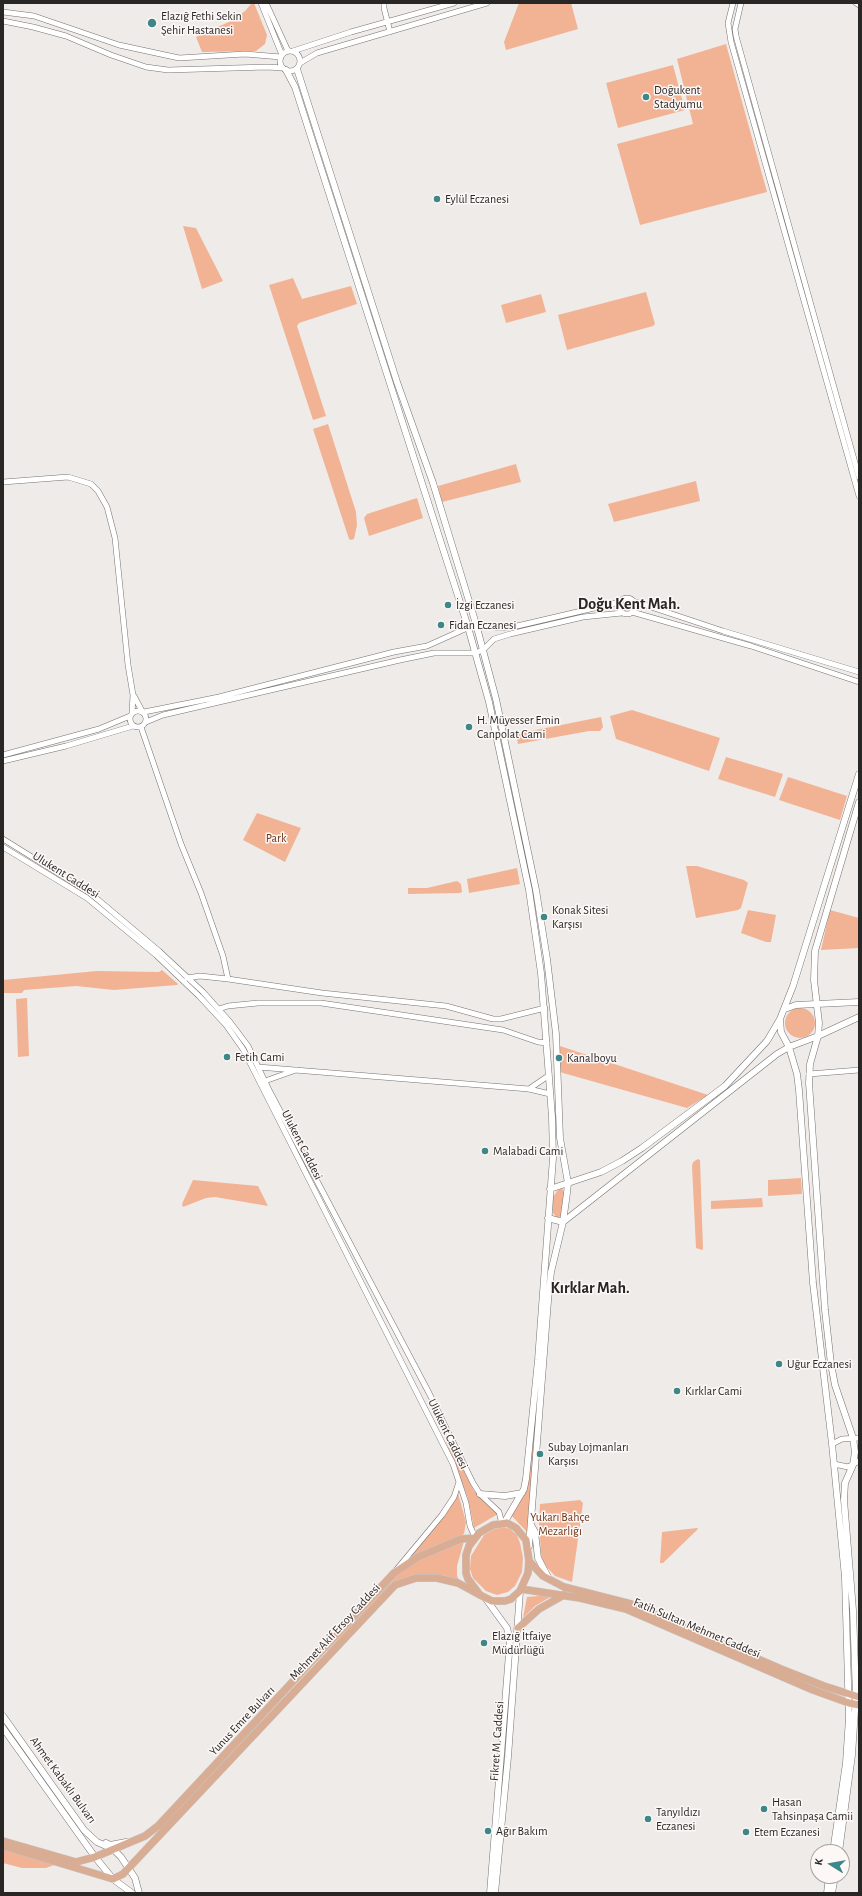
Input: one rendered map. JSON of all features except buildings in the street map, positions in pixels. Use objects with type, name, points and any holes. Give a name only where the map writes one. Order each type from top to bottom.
[{"type":"main road","points":[[299,66],[392,368],[433,483],[476,624],[496,699],[509,759],[536,890],[548,959],[556,1034],[560,1138],[568,1183],[563,1222],[554,1255],[548,1301],[528,1550],[528,1574],[520,1590],[505,1601],[492,1601],[483,1597]]},
{"type":"main road","points":[[284,69],[297,93],[468,628],[489,702],[529,890],[542,973],[553,1155],[538,1360],[526,1479],[522,1493],[503,1524]]},
{"type":"main road","points":[[550,1189],[601,1172],[622,1162],[725,1086],[767,1041],[785,1009],[859,774]]},
{"type":"main road","points":[[834,1844],[855,1704],[858,1697],[844,1500],[845,1483],[853,1465],[856,1438],[835,1385],[831,1364],[825,1310],[809,1074],[812,1054],[818,1036],[819,1023],[813,973],[816,951],[859,802]]},
{"type":"main road","points":[[785,1009],[796,1005],[859,1002]]},
{"type":"main road","points":[[563,1222],[777,1054],[789,1047],[818,1036],[859,1017]]},
{"type":"main road","points":[[780,1019],[781,1032],[789,1047],[797,1074],[799,1090],[813,1283],[832,1444],[845,1577],[849,1694],[855,1704],[852,1755],[840,1844]]},
{"type":"main road","points":[[548,1218],[563,1222]]},
{"type":"main road","points":[[480,1494],[505,1496],[522,1493]]},
{"type":"main road","points":[[490,1893],[510,1641],[507,1628],[483,1597],[471,1585],[466,1573],[466,1555],[474,1537],[487,1528],[503,1524],[516,1528],[522,1534],[528,1550]]},
{"type":"main road","points":[[531,1525],[535,1532],[538,1558],[549,1579]]},
{"type":"main road","name":"Yunus Emre Bulvarı","points":[[3,1841],[76,1862],[95,1857],[145,1836],[158,1826],[394,1573],[418,1557],[461,1539],[474,1537]]},
{"type":"main road","points":[[529,1561],[549,1579],[564,1586],[631,1604],[781,1669],[824,1686],[858,1697]]},
{"type":"main road","name":"Mehmet Akif Ersoy Caddesi","points":[[113,1879],[123,1874],[139,1859],[395,1586],[416,1578],[437,1578],[458,1583],[483,1597]]},
{"type":"main road","name":"Fatih Sultan Mehmet Caddesi","points":[[520,1590],[564,1595],[616,1606],[635,1612],[813,1690],[855,1704]]},
{"type":"main road","name":"Fikret M. Caddesi","points":[[495,1893],[520,1590]]},
{"type":"main road","points":[[518,1628],[538,1609],[564,1595]]},
{"type":"main road","name":"Ahmet Kabaklı Bulvarı","points":[[3,1716],[84,1830],[97,1842],[113,1849]]},
{"type":"main road","name":"Ahmet Kabaklı Bulvarı","points":[[3,1728],[95,1857],[113,1879],[126,1889]]},
{"type":"main road","points":[[97,1842],[110,1845],[130,1842]]},
{"type":"main road","points":[[3,1846],[113,1879]]},
{"type":"main road","points":[[113,1849],[134,1878],[138,1893]]},
{"type":"main road","points":[[103,1876],[132,1893]]},
{"type":"street","points":[[261,3],[281,56],[280,63],[284,69]]},
{"type":"street","points":[[266,3],[290,51],[300,57],[299,66]]},
{"type":"street","points":[[380,3],[384,5],[390,32]]},
{"type":"street","points":[[3,12],[34,16],[119,45],[179,58],[244,54],[281,56],[290,51],[454,3]]},
{"type":"street","points":[[3,21],[66,36],[111,55],[146,67],[168,70],[267,67],[292,71],[317,52],[487,3]]},
{"type":"street","points":[[733,3],[728,23],[731,42],[859,496]]},
{"type":"street","points":[[741,3],[735,29],[736,36],[859,477]]},
{"type":"street","points":[[3,482],[68,477],[91,484],[98,490],[107,507],[115,538],[128,665],[133,695],[130,721],[133,726]]},
{"type":"street","points":[[3,755],[99,729],[131,715],[136,710],[143,712],[218,697],[394,652],[427,646],[476,624],[500,628],[517,626],[620,602],[626,598],[723,631],[859,672]]},
{"type":"street","points":[[632,612],[635,606],[633,601]]},
{"type":"street","points":[[620,602],[619,606],[622,613]]},
{"type":"street","points":[[141,727],[146,722],[163,716],[400,660],[434,653],[475,653],[483,650],[494,639],[510,634],[583,617],[622,613],[626,614],[632,612],[750,646],[859,682]]},
{"type":"street","points":[[133,695],[147,717],[146,722]]},
{"type":"street","points":[[3,761],[66,746],[133,726],[141,727]]},
{"type":"street","points":[[141,727],[181,844],[221,949],[228,979]]},
{"type":"street","points":[[3,839],[90,893],[159,951],[219,1010],[248,1046],[429,1393],[458,1454],[480,1494],[499,1512],[503,1524]]},
{"type":"street","name":"Ulukent Caddesi","points":[[3,847],[86,898],[156,955],[226,1025],[235,1037],[255,1072],[453,1464],[460,1482],[474,1537]]},
{"type":"street","points":[[188,978],[200,976],[228,979],[322,993],[446,1006],[493,1018],[501,1018],[545,1008]]},
{"type":"street","points":[[219,1010],[228,1006],[258,1003],[321,1003],[503,1030],[538,1042],[547,1043]]},
{"type":"street","points":[[258,1067],[529,1089],[550,1094]]},
{"type":"street","points":[[265,1080],[298,1070]]},
{"type":"street","points":[[809,1074],[859,1070]]},
{"type":"street","points":[[529,1089],[548,1076]]},
{"type":"street","points":[[832,1444],[842,1439],[856,1438]]},
{"type":"street","points":[[834,1464],[842,1467],[853,1465],[859,1461]]},
{"type":"street","points":[[394,1573],[442,1515],[454,1497],[460,1482]]},
{"type":"green space","points":[[252,3],[254,3],[267,35],[265,44],[256,51],[202,52],[196,37],[233,20],[245,11]]},
{"type":"green space","points":[[519,3],[571,3],[578,29],[506,50],[504,42]]},
{"type":"green space","points":[[726,44],[767,192],[640,225],[617,144],[693,124],[677,59]]},
{"type":"green space","name":"Doğukent Stadyumu","points":[[673,65],[685,110],[618,128],[606,83]]},
{"type":"green space","points":[[183,226],[196,228],[223,281],[202,289]]},
{"type":"green space","points":[[293,278],[302,299],[351,286],[357,304],[299,323],[297,326],[326,416],[313,420],[269,285]]},
{"type":"green space","points":[[646,292],[655,324],[653,326],[567,350],[558,315]]},
{"type":"green space","points":[[541,294],[546,312],[506,323],[501,305]]},
{"type":"green space","points":[[328,424],[356,512],[357,525],[354,539],[351,540],[349,539],[313,429]]},
{"type":"green space","points":[[516,464],[521,482],[442,502],[438,486]]},
{"type":"green space","points":[[696,481],[700,501],[614,522],[608,504]]},
{"type":"green space","points":[[417,498],[423,518],[369,536],[364,518],[367,514]]},
{"type":"green space","points":[[632,710],[720,738],[709,771],[616,739],[610,716]]},
{"type":"green space","points":[[601,717],[603,727],[600,731],[589,731],[518,744],[516,734]]},
{"type":"green space","points":[[726,757],[783,774],[775,797],[718,779]]},
{"type":"green space","points":[[788,777],[847,796],[840,820],[779,800]]},
{"type":"green space","name":"Park","points":[[257,813],[301,828],[285,862],[243,840]]},
{"type":"green space","points":[[686,866],[697,866],[744,880],[748,883],[741,908],[738,910],[696,918]]},
{"type":"green space","points":[[517,868],[520,884],[469,893],[467,879]]},
{"type":"green space","points":[[457,881],[461,884],[462,892],[460,893],[408,894],[408,888],[427,888]]},
{"type":"green space","points":[[748,910],[776,915],[771,942],[766,942],[741,933]]},
{"type":"green space","points":[[830,910],[859,918],[859,948],[821,950]]},
{"type":"green space","points":[[162,970],[178,984],[114,990],[76,986],[24,990],[22,993],[3,993],[3,980],[97,971],[159,972]]},
{"type":"green space","points":[[27,998],[29,1056],[18,1057],[16,999]]},
{"type":"green space","points":[[800,1008],[811,1012],[815,1023],[811,1034],[800,1038],[789,1034],[785,1023],[789,1012]]},
{"type":"green space","points":[[560,1046],[708,1095],[687,1108],[563,1073],[560,1072]]},
{"type":"green space","points":[[698,1159],[700,1160],[702,1250],[696,1248],[692,1166],[693,1162]]},
{"type":"green space","points":[[801,1178],[802,1194],[768,1196],[768,1180]]},
{"type":"green space","points":[[193,1180],[258,1186],[268,1206],[215,1197],[206,1198],[183,1207],[182,1204]]},
{"type":"green space","points":[[562,1188],[564,1193],[561,1216],[557,1218],[553,1213],[552,1199],[557,1191]]},
{"type":"green space","points":[[762,1198],[763,1207],[711,1209],[711,1201]]},
{"type":"green space","points":[[540,1347],[539,1388],[527,1532],[510,1514],[524,1494]]},
{"type":"green space","points":[[446,1442],[450,1444],[474,1491],[498,1514],[474,1528],[468,1498]]},
{"type":"green space","points":[[458,1493],[466,1522],[464,1534],[408,1558]]},
{"type":"green space","name":"Yukarı Bahçe Mezarlığı","points":[[580,1500],[583,1503],[572,1582],[555,1576],[543,1563],[539,1524],[540,1504]]},
{"type":"green space","points":[[504,1527],[510,1529],[517,1535],[523,1558],[522,1572],[515,1586],[508,1592],[497,1595],[486,1591],[473,1578],[470,1569],[471,1556],[484,1535],[494,1529]]},
{"type":"green space","points":[[698,1529],[663,1563],[660,1563],[662,1532]]},
{"type":"green space","points":[[464,1541],[457,1566],[457,1576],[459,1580],[398,1582],[328,1652],[327,1651],[394,1575],[418,1560]]},
{"type":"green space","points":[[552,1596],[535,1606],[523,1618],[527,1597]]},
{"type":"green space","points":[[3,1848],[57,1864],[46,1868],[22,1868],[3,1863]]},
{"type":"place","name":"Elazığ Fethi Sekin Şehir Hastanesi","points":[[152,23]]},
{"type":"place","name":"Doğukent Stadyumu","points":[[646,97]]},
{"type":"place","name":"Eylül Eczanesi","points":[[437,199]]},
{"type":"place","name":"İzgi Eczanesi","points":[[448,605]]},
{"type":"place","name":"Fidan Eczanesi","points":[[441,625]]},
{"type":"place","name":"H. Müyesser Emin Canpolat Cami","points":[[469,727]]},
{"type":"place","name":"Konak Sitesi Karşısı","points":[[544,917]]},
{"type":"place","name":"Fetih Cami","points":[[227,1057]]},
{"type":"place","name":"Kanalboyu","points":[[559,1058]]},
{"type":"place","name":"Malabadi Cami","points":[[485,1151]]},
{"type":"place","name":"Uğur Eczanesi","points":[[779,1364]]},
{"type":"place","name":"Kırklar Cami","points":[[677,1391]]},
{"type":"place","name":"Subay Lojmanları Karşısı","points":[[540,1454]]},
{"type":"place","name":"Elazığ İtfaiye Müdürlüğü","points":[[484,1643]]},
{"type":"place","name":"Hasan Tahsinpaşa Camii","points":[[764,1809]]},
{"type":"place","name":"Tanyıldızı Eczanesi","points":[[648,1819]]},
{"type":"place","name":"Ağır Bakım","points":[[488,1831]]},
{"type":"place","name":"Etem Eczanesi","points":[[746,1832]]},
{"type":"district","name":"Doğu Kent Mah.","points":[[629,604]]},
{"type":"district","name":"Kırklar Mah.","points":[[590,1288]]}]
